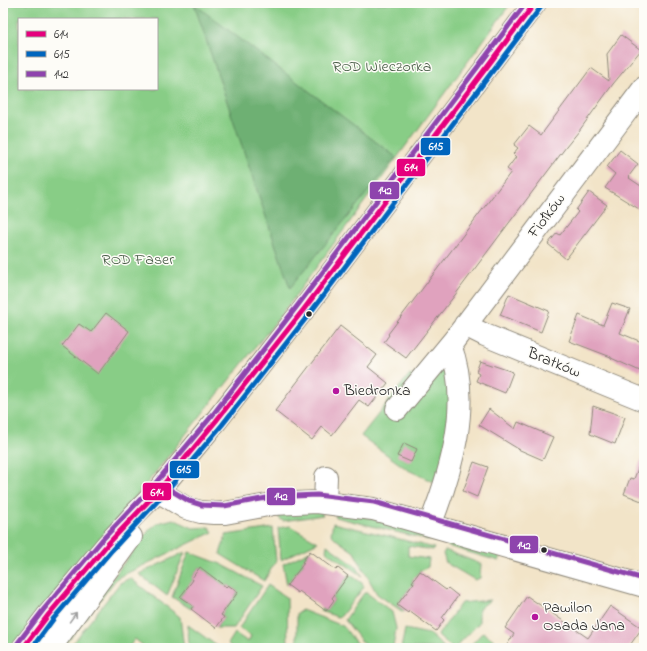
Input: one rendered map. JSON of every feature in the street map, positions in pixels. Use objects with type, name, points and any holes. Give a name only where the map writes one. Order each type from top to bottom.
[{"type":"street","points":[[23,648],[49,614],[103,550],[158,491],[216,421],[304,309],[535,3]]},
{"type":"street","name":"Fiołków","points":[[397,409],[450,345],[644,88]]},
{"type":"street","name":"Bratków","points":[[465,325],[644,400]]},
{"type":"street","points":[[430,525],[442,496],[457,440],[459,393],[455,358],[450,345]]},
{"type":"street","points":[[325,503],[326,476]]},
{"type":"street","points":[[158,491],[186,508],[201,512],[225,513],[273,504],[325,503],[373,509],[644,586]]},
{"type":"street","points":[[50,648],[143,521],[158,491]]},
{"type":"green space","name":"ROD Faser","points":[[3,3],[511,3],[282,314],[15,648],[3,648]]},
{"type":"green space","points":[[194,4],[396,157],[290,288]]},
{"type":"green space","points":[[446,355],[454,397],[440,485],[408,470],[361,436],[409,375],[412,376]]},
{"type":"green space","points":[[320,510],[323,515],[283,521],[279,518],[278,512]]},
{"type":"green space","points":[[336,514],[367,517],[438,537],[437,542],[335,517]]},
{"type":"green space","points":[[173,519],[193,528],[209,527],[213,532],[117,578],[63,648],[59,648],[150,529],[158,523]]},
{"type":"green space","points":[[333,523],[434,548],[433,550],[408,546],[408,556],[429,559],[428,567],[420,571],[412,581],[414,583],[397,605],[405,611],[403,612],[377,594],[354,552],[331,534]]},
{"type":"green space","points":[[290,526],[318,542],[281,560],[278,528]]},
{"type":"green space","points":[[273,528],[276,561],[264,581],[220,554],[226,535]]},
{"type":"green space","points":[[450,540],[500,554],[499,561],[447,546]]},
{"type":"green space","points":[[327,545],[357,567],[362,576],[326,551]]},
{"type":"green space","points":[[445,550],[481,564],[480,578],[475,580],[446,563],[443,554]]},
{"type":"green space","points":[[310,551],[302,562],[304,563],[287,585],[283,564]]},
{"type":"green space","points":[[185,552],[167,596],[139,574]]},
{"type":"green space","points":[[189,552],[221,564],[262,586],[234,628],[216,628],[224,617],[221,615],[238,592],[228,585],[224,590],[225,586],[200,567],[192,578],[193,580],[180,597],[193,606],[191,609],[172,597]]},
{"type":"green space","points":[[349,574],[362,583],[364,587],[341,616],[338,617],[320,611],[321,608],[326,611],[334,600],[332,598]]},
{"type":"green space","points":[[130,578],[180,617],[184,648],[146,648],[135,639],[128,648],[69,648],[120,583]]},
{"type":"green space","points":[[268,585],[287,598],[288,648],[233,648],[228,644],[235,633],[248,642],[251,636],[239,628]]},
{"type":"green space","points":[[364,593],[367,593],[392,612],[396,628],[393,648],[367,648],[345,620]]},
{"type":"green space","points":[[490,600],[479,609],[479,623],[455,648],[452,648],[438,635],[461,603]]},
{"type":"green space","points":[[302,610],[343,626],[360,648],[297,648],[297,613]]},
{"type":"green space","points":[[188,625],[220,648],[189,648]]},
{"type":"green space","points":[[405,629],[429,634],[445,648],[401,648]]},
{"type":"green space","points":[[483,632],[494,640],[488,648],[468,648]]},
{"type":"building","points":[[621,35],[641,50],[613,84],[579,131],[406,358],[384,342],[389,335],[388,334],[511,172],[507,169],[516,157],[513,154],[518,148],[514,145],[529,126],[541,135],[591,68],[609,81],[607,54]]},
{"type":"building","points":[[620,150],[638,164],[629,178],[644,188],[644,212],[605,188],[615,174],[607,167]]},
{"type":"building","points":[[589,192],[607,205],[566,259],[548,244],[557,233],[560,235],[578,212],[576,210]]},
{"type":"building","points":[[509,294],[549,311],[541,332],[500,315]]},
{"type":"building","points":[[612,303],[630,309],[620,333],[644,343],[644,361],[640,371],[611,357],[569,341],[579,315],[603,325]]},
{"type":"building","points":[[106,313],[129,331],[98,374],[62,346],[79,324],[91,332]]},
{"type":"building","name":"Biedronka","points":[[340,326],[377,355],[368,367],[388,383],[369,407],[359,400],[332,435],[322,427],[312,440],[275,411]]},
{"type":"building","points":[[480,361],[513,372],[505,393],[476,381],[479,374],[476,372]]},
{"type":"building","points":[[593,406],[625,417],[615,444],[590,434]]},
{"type":"building","points":[[489,409],[515,429],[518,422],[553,437],[543,460],[520,450],[479,425]]},
{"type":"building","points":[[404,443],[417,449],[411,462],[397,456]]},
{"type":"building","points":[[643,455],[644,502],[624,494],[630,478],[634,479]]},
{"type":"building","points":[[474,462],[488,467],[477,497],[463,491]]},
{"type":"building","points":[[310,551],[336,570],[338,568],[348,576],[332,598],[334,600],[326,611],[299,591],[298,593],[287,585],[304,563],[302,562]]},
{"type":"building","points":[[200,567],[226,587],[228,585],[238,592],[221,615],[224,617],[216,628],[191,609],[193,606],[180,597],[193,580],[192,578]]},
{"type":"building","points":[[420,571],[446,590],[448,588],[458,596],[442,618],[444,620],[436,631],[409,611],[408,613],[397,605],[414,583],[412,582]]},
{"type":"building","name":"Pawilon Osada Jana","points":[[527,596],[588,638],[610,606],[642,628],[628,648],[505,648],[514,634],[505,628]]},
{"type":"transit line","name":"142","points":[[17,644],[44,609],[102,540],[153,486],[211,417],[298,305],[526,3]]},
{"type":"transit line","name":"614","points":[[23,648],[49,614],[107,545],[158,491],[216,421],[304,309],[535,3]]},
{"type":"transit line","name":"615","points":[[32,648],[54,618],[112,550],[163,495],[222,425],[310,313],[541,7]]},
{"type":"transit line","name":"142","points":[[162,485],[189,501],[202,505],[224,506],[272,497],[317,495],[374,502],[644,579]]},
{"type":"place","name":"Biedronka","points":[[336,391]]},
{"type":"place","name":"Pawilon Osada Jana","points":[[535,617]]},
{"type":"park label","name":"ROD Wieczorka","points":[[382,67]]}]
